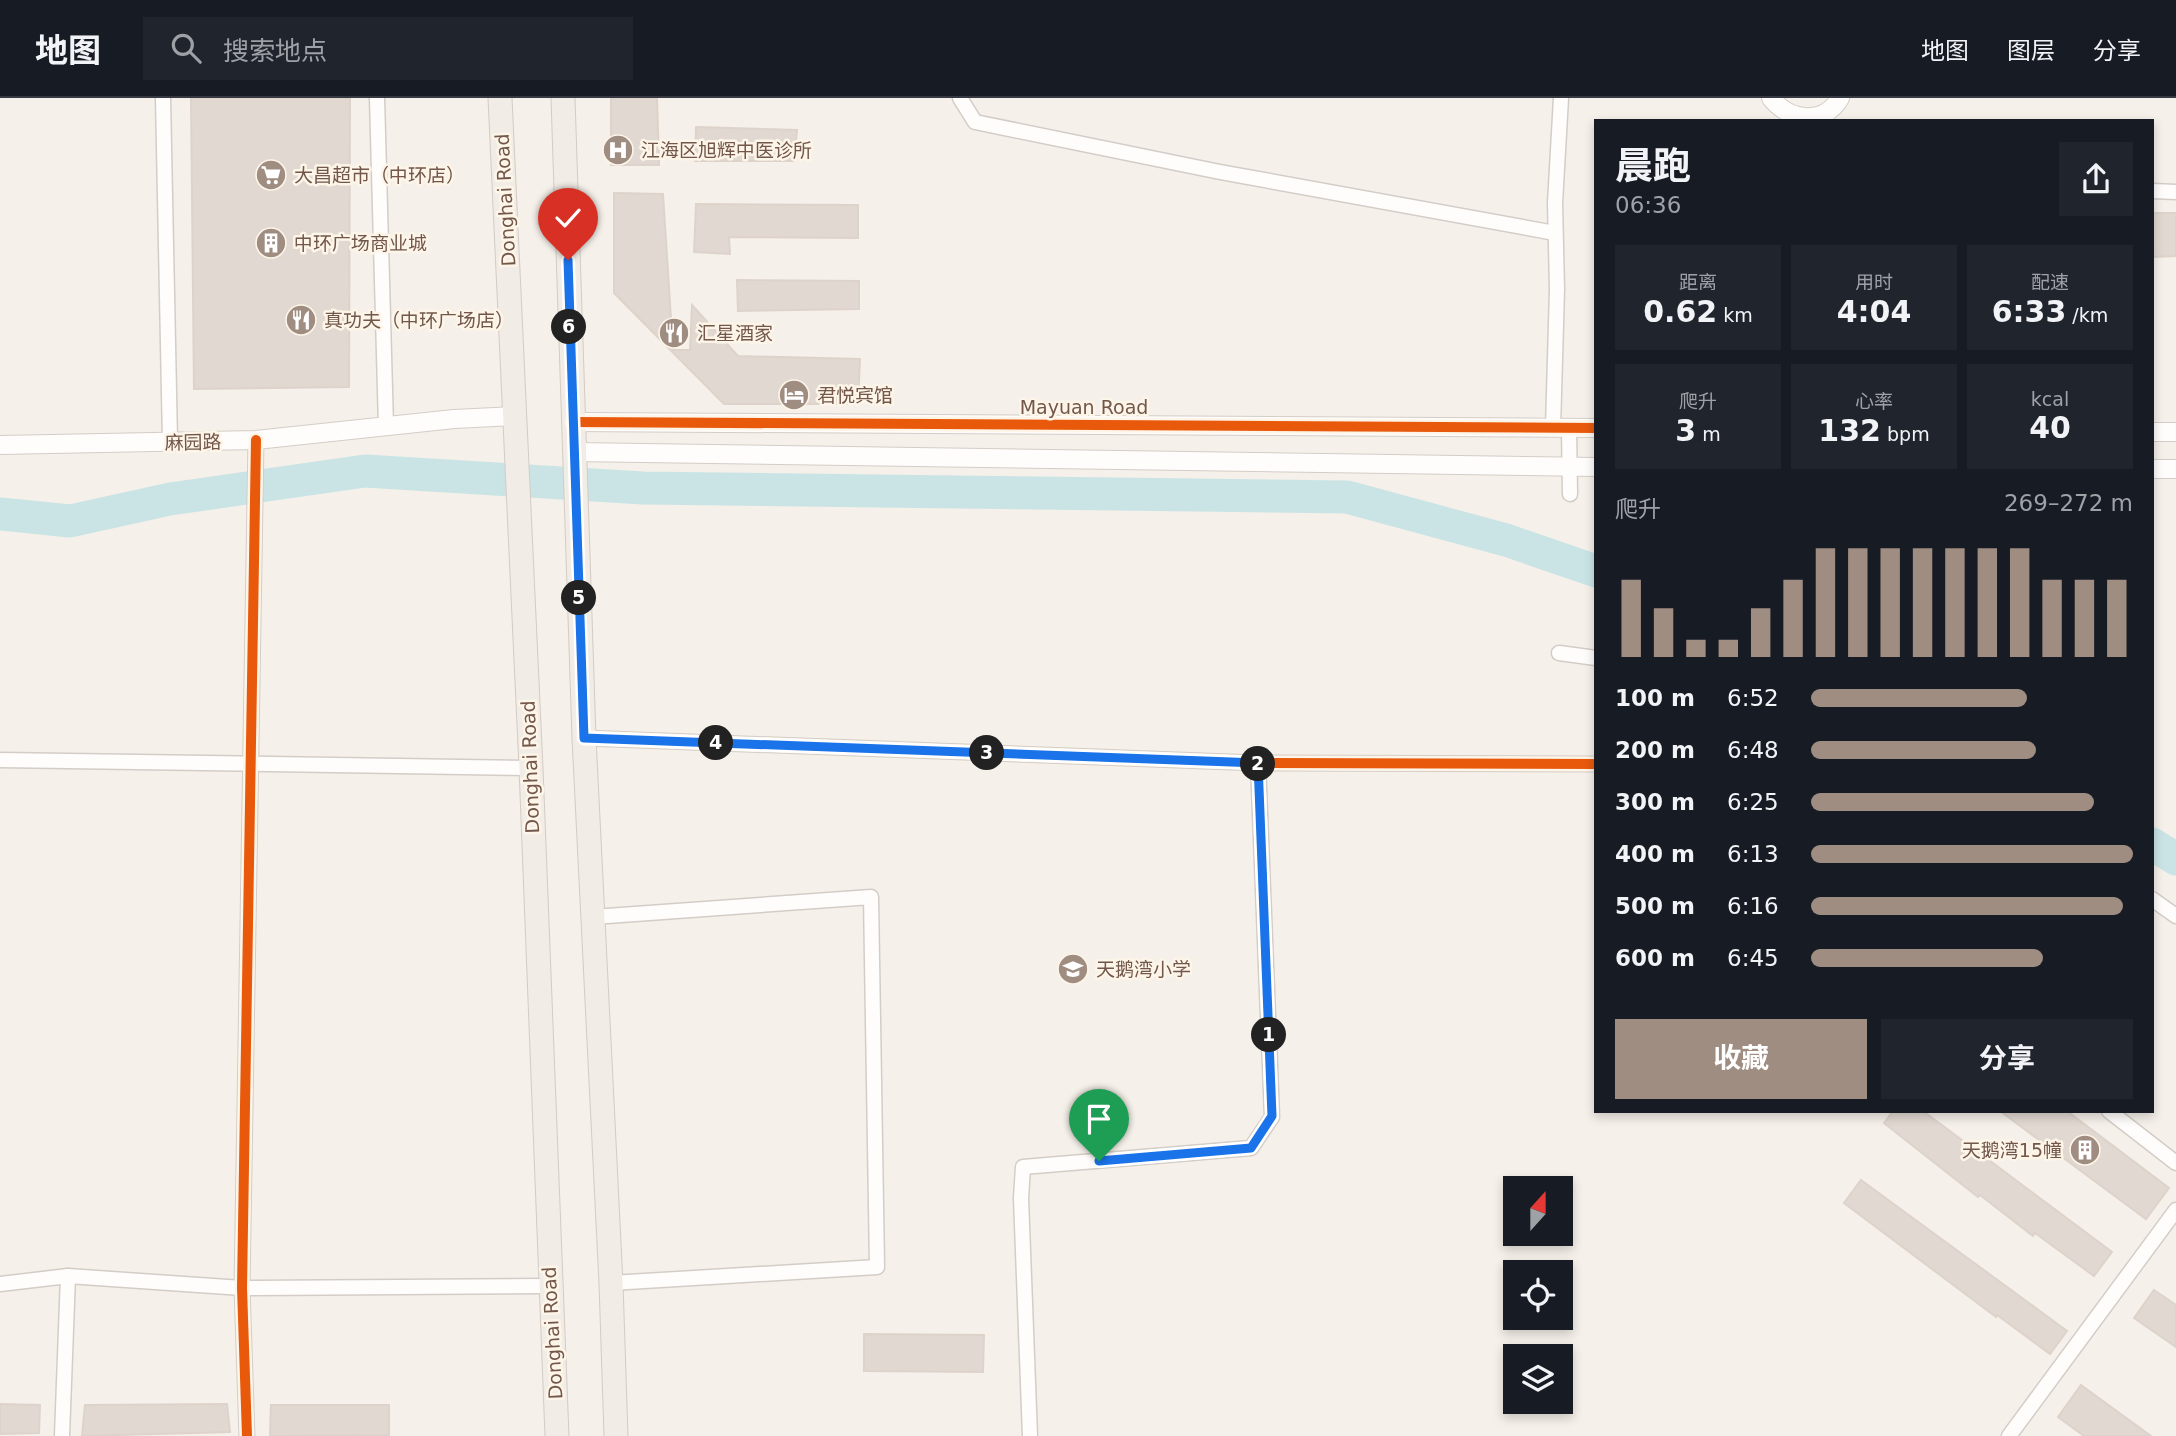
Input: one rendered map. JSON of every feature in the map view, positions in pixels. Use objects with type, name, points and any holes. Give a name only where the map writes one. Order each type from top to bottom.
[{"type":"main road","name":"Donghai Road","points":[[500,98],[531,768],[556,1436]]},
{"type":"main road","points":[[564,98],[572,422],[584,738],[616,1436]]},
{"type":"street","points":[[163,98],[170,442]]},
{"type":"street","points":[[377,98],[386,427]]},
{"type":"street","points":[[960,98],[975,122],[1220,172],[1555,233]]},
{"type":"street","points":[[1561,98],[1555,233],[1557,289],[1552,360],[1561,428],[1571,467],[1570,495]]},
{"type":"street","points":[[1771,98],[1788,114],[1816,119],[1840,98]]},
{"type":"street","points":[[2154,191],[2176,192]]},
{"type":"street","name":"麻园路","points":[[0,445],[256,441],[454,419],[514,417]]},
{"type":"street","name":"Mayuan Road","points":[[572,422],[1594,428]]},
{"type":"street","points":[[2154,432],[2176,432]]},
{"type":"street","points":[[247,1436],[243,1288],[256,441]]},
{"type":"street","points":[[573,453],[1594,467]]},
{"type":"street","points":[[2154,469],[2176,469]]},
{"type":"street","points":[[1559,653],[1594,659]]},
{"type":"street","points":[[584,738],[1258,763],[1594,764]]},
{"type":"street","points":[[0,760],[531,768]]},
{"type":"street","points":[[1030,1436],[1021,1198],[1023,1167],[1251,1148],[1272,1116],[1258,763]]},
{"type":"street","points":[[593,917],[871,897],[877,1267],[611,1283]]},
{"type":"street","points":[[2154,900],[2176,916]]},
{"type":"street","points":[[2112,1113],[2176,1163]]},
{"type":"street","points":[[2009,1436],[2176,1210]]},
{"type":"street","points":[[62,1436],[68,1276]]},
{"type":"street","points":[[0,1284],[68,1276],[243,1288],[549,1286]]},
{"type":"building","name":"中环广场商业城","points":[[191,98],[350,98],[349,387],[194,389]]},
{"type":"building","points":[[611,98],[657,98],[659,165],[611,165]]},
{"type":"building","points":[[696,127],[797,130],[794,161],[695,161]]},
{"type":"building","points":[[614,193],[663,194],[673,350],[690,350],[692,305],[738,356],[860,359],[858,404],[724,404],[614,293]]},
{"type":"building","points":[[696,204],[858,205],[858,238],[729,237],[730,254],[694,252]]},
{"type":"building","points":[[2154,213],[2176,213],[2176,256],[2154,257]]},
{"type":"building","points":[[737,280],[859,281],[859,309],[738,311]]},
{"type":"building","points":[[1892,1113],[1926,1113],[2112,1252],[2094,1276],[2035,1233],[2033,1236],[1980,1195],[1978,1197],[1884,1123]]},
{"type":"building","name":"天鹅湾15幢","points":[[2003,1113],[2070,1113],[2169,1188],[2146,1219]]},
{"type":"building","points":[[1861,1180],[2067,1331],[2050,1354],[1844,1203]]},
{"type":"building","points":[[2154,1290],[2176,1305],[2176,1347],[2134,1318]]},
{"type":"building","points":[[864,1334],[984,1335],[983,1372],[864,1371]]},
{"type":"building","points":[[2081,1385],[2151,1436],[2084,1436],[2058,1417]]},
{"type":"building","points":[[0,1404],[40,1405],[39,1433],[0,1434]]},
{"type":"building","points":[[227,1404],[230,1432],[82,1436],[85,1405]]},
{"type":"building","points":[[271,1405],[389,1405],[389,1435],[270,1436]]},
{"type":"waterway","points":[[0,514],[70,521],[170,499],[365,471],[643,488],[1347,497],[1506,540],[1594,570]]},
{"type":"waterway","points":[[2154,845],[2176,859]]},
{"type":"cycle path","points":[[572,422],[1594,428]]},
{"type":"cycle path","points":[[247,1436],[242,1288],[256,440]]},
{"type":"cycle path","points":[[584,738],[1258,763],[1594,764]]},
{"type":"place","name":"江海区旭辉中医诊所","points":[[618,150]]},
{"type":"place","name":"大昌超市（中环店）","points":[[271,175]]},
{"type":"place","name":"中环广场商业城","points":[[271,243]]},
{"type":"place","name":"真功夫（中环广场店）","points":[[301,320]]},
{"type":"place","name":"汇星酒家","points":[[674,333]]},
{"type":"place","name":"君悦宾馆","points":[[794,395]]},
{"type":"place","name":"天鹅湾小学","points":[[1073,969]]},
{"type":"place","name":"天鹅湾15幢","points":[[2085,1150]]},
{"type":"route","points":[[568,260],[584,738],[1258,763],[1272,1116],[1251,1148],[1099,1161]]}]
